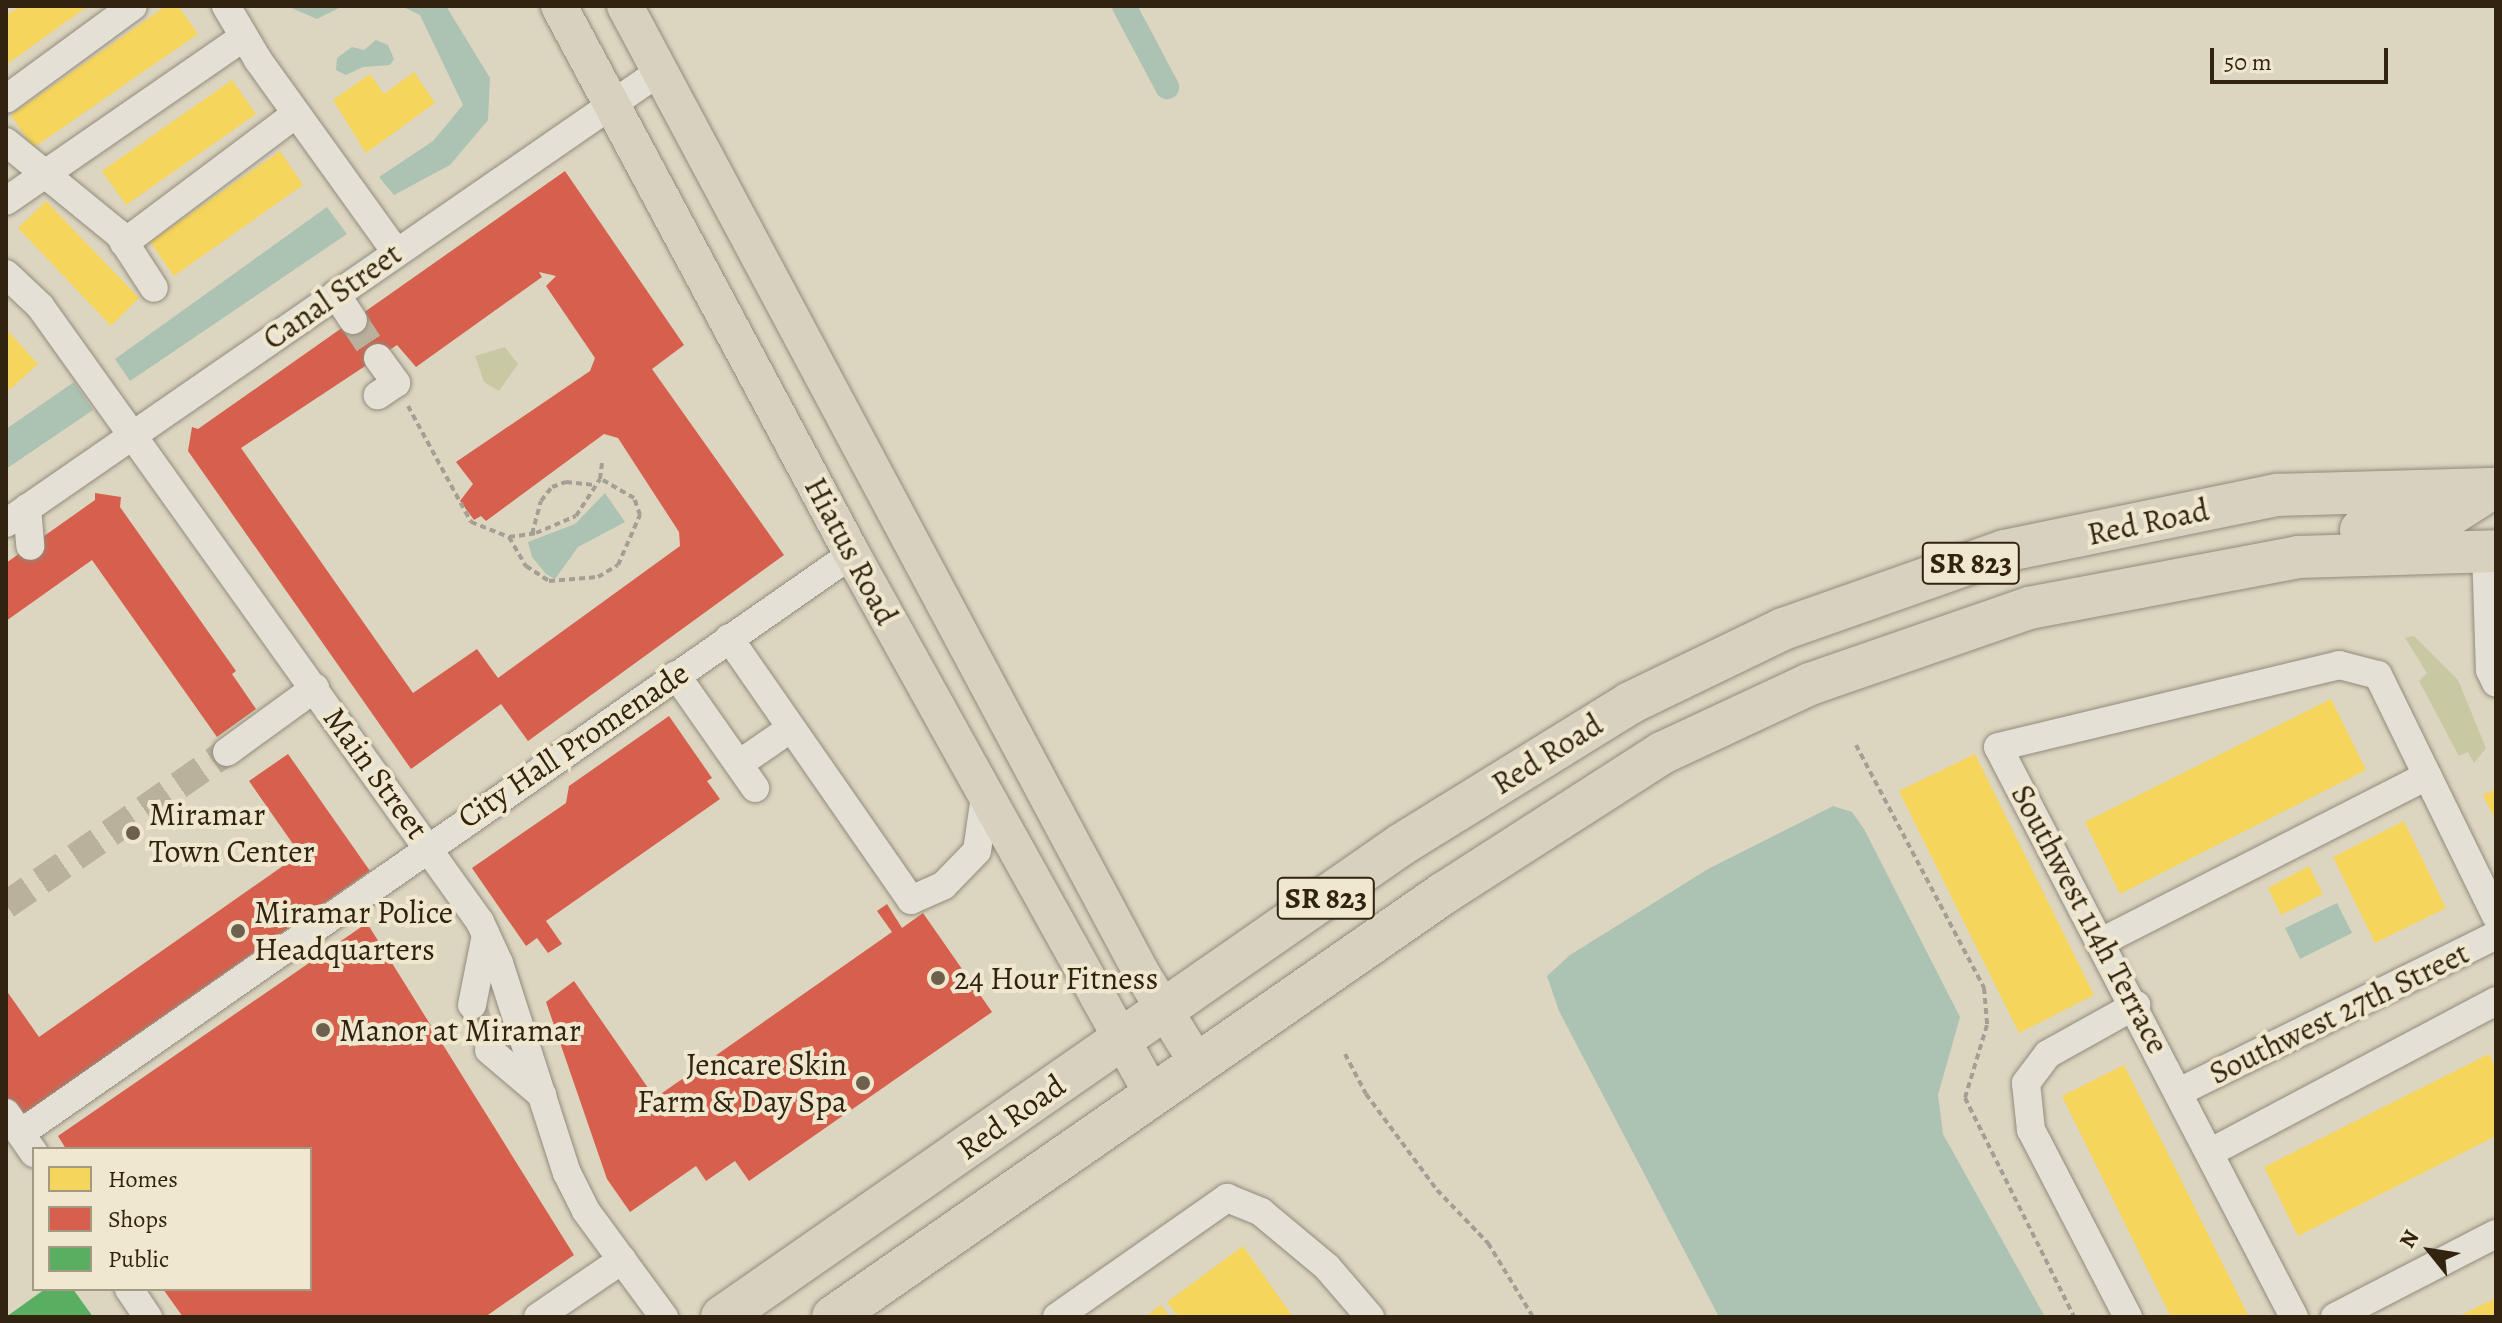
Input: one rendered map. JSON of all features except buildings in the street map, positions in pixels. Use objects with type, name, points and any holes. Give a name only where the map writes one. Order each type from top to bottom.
[{"type":"highway","name":"Red Road","points":[[722,1317],[1402,844],[1630,703],[1783,629],[2004,551],[2277,495],[2493,489]]},
{"type":"highway","points":[[2169,582],[2222,544],[2439,522],[2493,489]]},
{"type":"highway","name":"Red Road","points":[[833,1317],[1196,1061],[1662,753],[1810,684],[2029,608],[2298,557],[2493,550]]},
{"type":"main road","name":"Hiatus Road","points":[[559,6],[852,554],[1119,1042],[1151,1092]]},
{"type":"main road","name":"Hiatus Road","points":[[625,6],[1164,1011],[1196,1061]]},
{"type":"street","points":[[6,99],[133,6]]},
{"type":"street","points":[[226,6],[296,114],[396,252]]},
{"type":"street","points":[[6,201],[244,37]]},
{"type":"street","name":"Canal Street","points":[[16,516],[659,72]]},
{"type":"street","points":[[124,243],[296,114]]},
{"type":"street","points":[[6,142],[124,243],[154,288]]},
{"type":"street","name":"Main Street","points":[[6,274],[40,306],[133,434],[427,845],[486,935],[567,1173],[586,1211],[664,1317]]},
{"type":"street","points":[[336,294],[353,320]]},
{"type":"street","points":[[378,358],[387,389]]},
{"type":"street","points":[[16,516],[30,546]]},
{"type":"street","points":[[2493,550],[2490,670],[2496,683]]},
{"type":"street","name":"City Hall Promenade","points":[[20,1133],[427,845],[852,554]]},
{"type":"street","points":[[729,638],[911,900],[944,885],[977,851],[985,797]]},
{"type":"street","name":"Southwest 114h Terrace","points":[[2294,1317],[2181,1091],[1998,747],[2339,665],[2378,675],[2427,776]]},
{"type":"street","points":[[676,675],[755,788]]},
{"type":"street","points":[[227,752],[315,688]]},
{"type":"street","points":[[739,764],[791,728]]},
{"type":"street","points":[[2101,942],[2427,776],[2496,916]]},
{"type":"street","points":[[472,1005],[486,935]]},
{"type":"street","name":"Southwest 27th Street","points":[[2181,1091],[2496,935]]},
{"type":"street","points":[[2211,1152],[2496,1001]]},
{"type":"street","points":[[2128,1317],[2031,1130],[2026,1083],[2048,1054],[2136,1005]]},
{"type":"street","points":[[489,1050],[542,1095]]},
{"type":"street","points":[[1057,1317],[1227,1198],[1261,1212],[1327,1267],[1370,1317]]},
{"type":"street","points":[[2335,1317],[2496,1234]]},
{"type":"street","points":[[538,1317],[622,1260]]},
{"type":"street","points":[[130,1291],[148,1317]]},
{"type":"path","points":[[387,389],[471,522],[509,537],[532,534],[576,516],[599,482],[602,463]]},
{"type":"path","points":[[509,537],[526,566],[549,581],[586,580],[618,565],[640,515],[634,498],[599,482],[566,482],[552,487],[541,501],[532,534]]},
{"type":"path","points":[[1856,745],[1984,988],[1987,1025],[1965,1098],[2074,1317]]},
{"type":"path","points":[[1345,1054],[1366,1094],[1437,1190],[1488,1243],[1533,1317]]},
{"type":"shaded area","points":[[287,6],[343,6],[317,19]]},
{"type":"shaded area","points":[[401,6],[446,6],[490,78],[488,120],[450,165],[394,195],[379,177],[433,141],[463,105],[420,15]]},
{"type":"shaded area","points":[[376,40],[388,45],[394,59],[390,65],[363,67],[346,75],[336,70],[337,58],[352,47],[364,50]]},
{"type":"shaded area","points":[[327,207],[347,234],[130,381],[115,359]]},
{"type":"shaded area","points":[[505,347],[518,364],[499,391],[484,382],[475,356]]},
{"type":"shaded area","points":[[74,382],[93,410],[6,469],[6,429]]},
{"type":"shaded area","points":[[605,493],[625,522],[578,547],[555,579],[546,574],[532,557],[528,542],[575,524]]},
{"type":"shaded area","points":[[2414,636],[2458,680],[2486,748],[2474,763],[2468,752],[2459,756],[2419,681],[2427,673],[2405,638]]},
{"type":"shaded area","points":[[1833,806],[1852,812],[1864,829],[1960,1017],[1938,1095],[1943,1134],[2045,1317],[1719,1317],[1559,1011],[1547,976],[1570,955],[1708,869]]},
{"type":"shaded area","points":[[2337,903],[2352,933],[2300,959],[2285,928]]},
{"type":"waterway","points":[[1124,6],[1167,87]]},
{"type":"tunnel","points":[[353,320],[378,358]]},
{"type":"tunnel","points":[[6,905],[227,752]]},
{"type":"tunnel","points":[[472,1005],[489,1050]]},
{"type":"place","name":"Miramar Town Center","points":[[133,833]]},
{"type":"place","name":"Miramar Police Headquarters","points":[[238,931]]},
{"type":"place","name":"24 Hour Fitness","points":[[938,978]]},
{"type":"place","name":"Manor at Miramar","points":[[323,1030]]},
{"type":"place","name":"Jencare Skin Farm & Day Spa","points":[[863,1083]]}]
